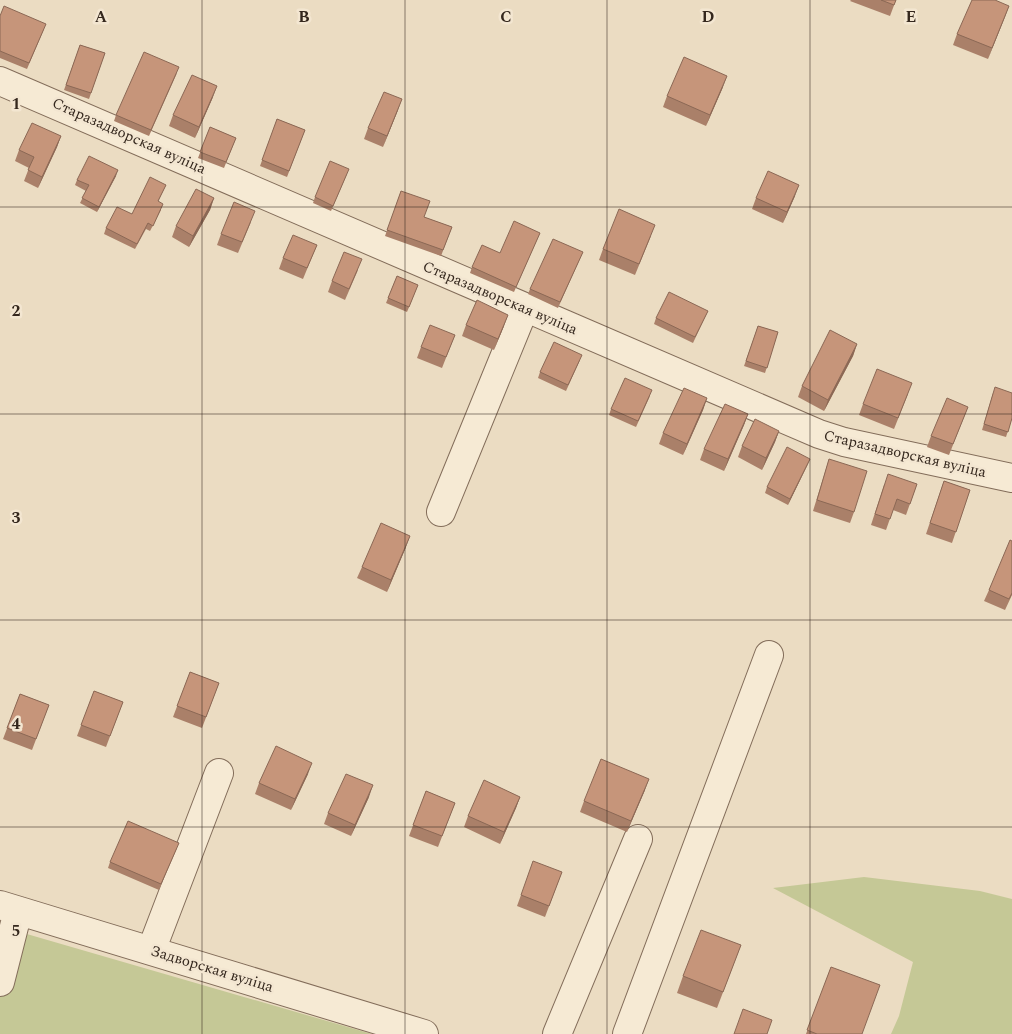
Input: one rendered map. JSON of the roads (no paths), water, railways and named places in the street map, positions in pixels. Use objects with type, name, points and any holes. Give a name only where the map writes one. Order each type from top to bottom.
[{"type":"street","name":"Старазадворская вуліца","points":[[0,81],[524,309],[819,434],[844,442],[1012,478]]},
{"type":"street","points":[[441,512],[524,309]]},
{"type":"street","points":[[627,1034],[769,655]]},
{"type":"street","points":[[151,951],[219,773]]},
{"type":"street","points":[[557,1034],[638,839]]},
{"type":"street","points":[[0,982],[9,908]]},
{"type":"street","name":"Задворская вуліца","points":[[9,908],[424,1034]]}]
